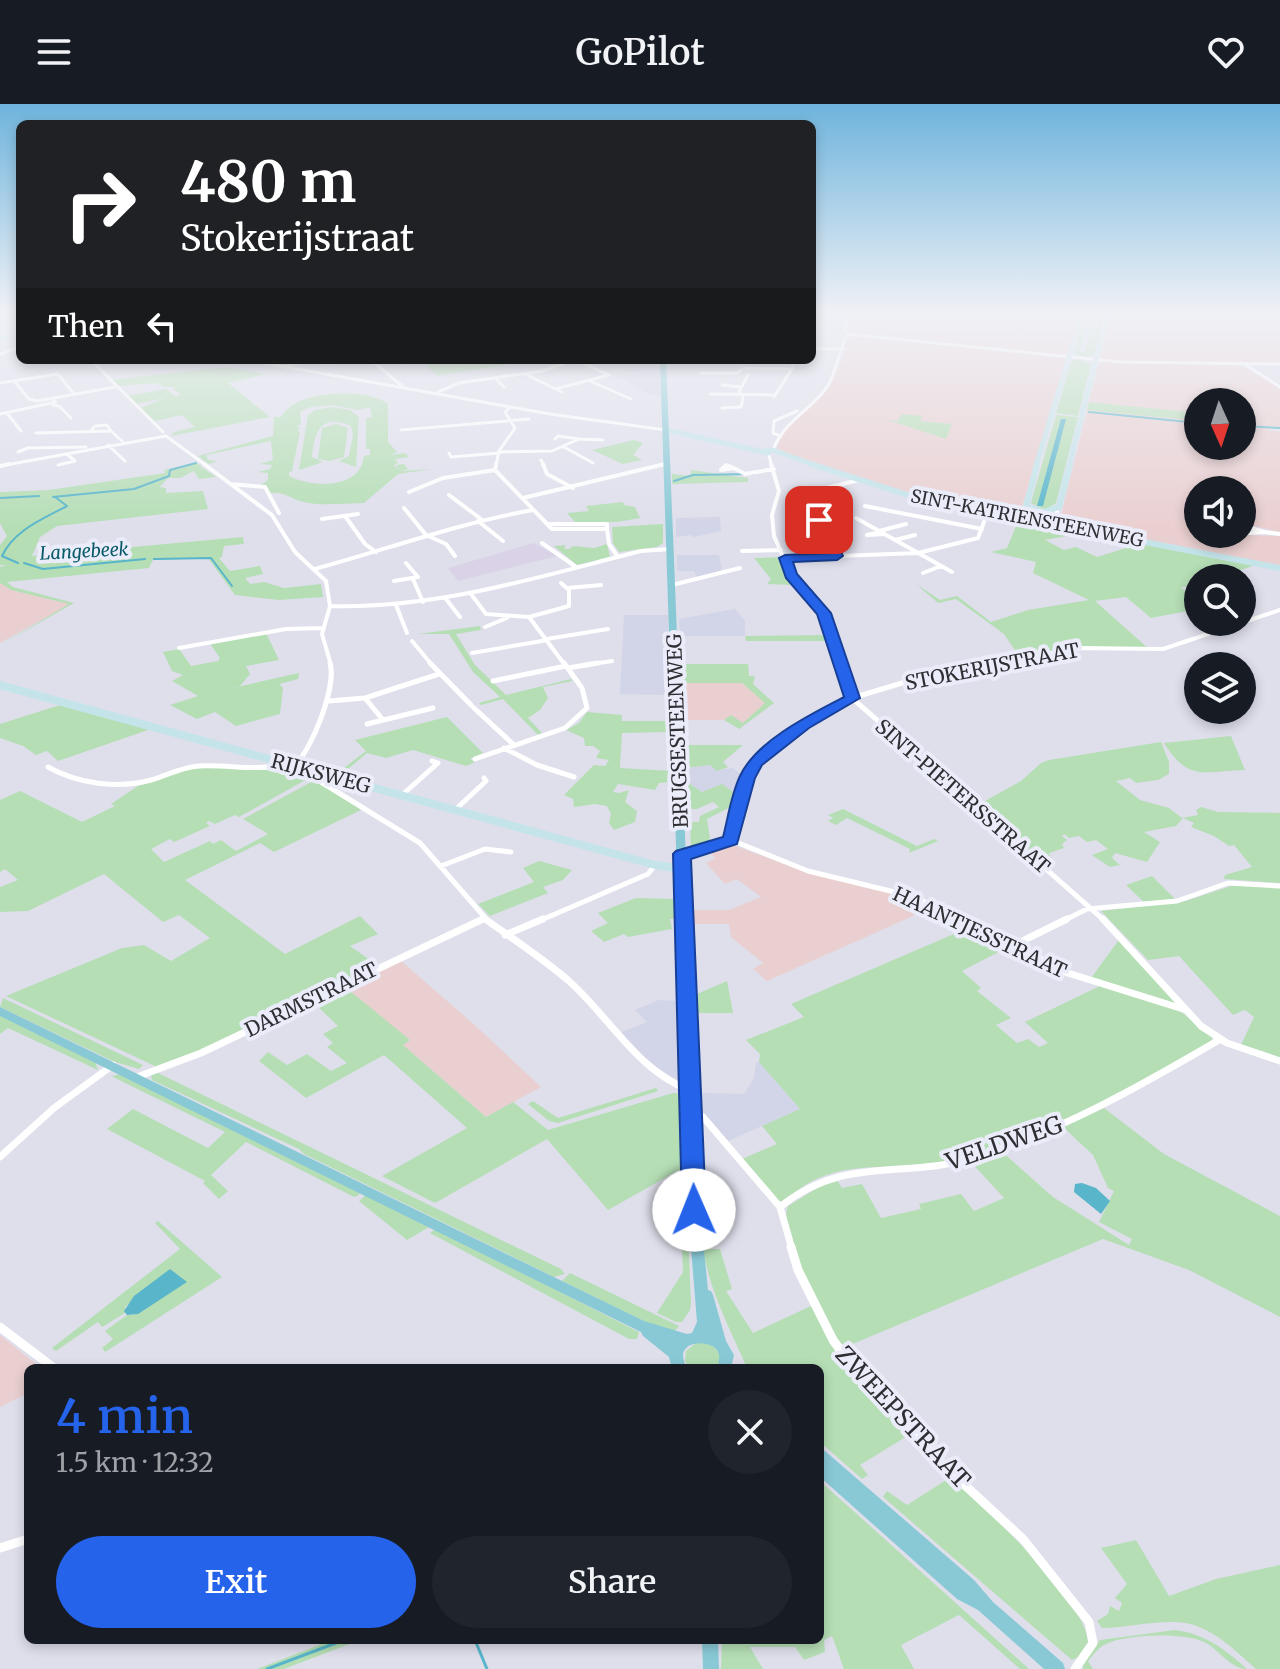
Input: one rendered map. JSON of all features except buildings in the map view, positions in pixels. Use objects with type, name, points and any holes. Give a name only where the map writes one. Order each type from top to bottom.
[{"type":"main road","name":"BRUGSESTEENWEG","points":[[664,384],[698,1261],[704,1322],[692,1338]]},
{"type":"main road","points":[[0,1011],[640,1326],[720,1343]]},
{"type":"main road","name":"BRUGSESTEENWEG","points":[[698,1261],[720,1343],[726,1351],[727,1364]]},
{"type":"main road","points":[[640,1326],[678,1361],[692,1338]]},
{"type":"main road","points":[[824,1459],[968,1585],[987,1608]]},
{"type":"main road","points":[[824,1471],[963,1593],[987,1608],[1057,1669]]},
{"type":"main road","points":[[710,1644],[711,1669]]},
{"type":"street","points":[[17,384],[29,399],[52,402],[71,418]]},
{"type":"street","points":[[66,384],[74,394]]},
{"type":"street","points":[[48,767],[64,775],[125,784],[151,780],[191,766],[259,769],[290,765],[301,760],[329,701],[333,679],[323,628],[330,606],[326,581],[295,552],[272,515],[163,434],[112,384]]},
{"type":"street","points":[[390,384],[510,407],[666,430]]},
{"type":"street","points":[[438,392],[457,384]]},
{"type":"street","points":[[501,384],[504,387]]},
{"type":"street","points":[[545,384],[562,392]]},
{"type":"street","points":[[555,389],[577,384]]},
{"type":"street","points":[[597,384],[631,399]]},
{"type":"street","points":[[722,408],[741,407],[742,384]]},
{"type":"street","points":[[710,394],[774,396],[784,384]]},
{"type":"street","points":[[828,384],[823,394],[786,423],[771,453],[779,491],[772,515],[772,528],[791,575],[824,613],[852,698]]},
{"type":"street","points":[[1057,510],[1025,510],[1061,384]]},
{"type":"street","points":[[1055,519],[1090,384]]},
{"type":"street","points":[[723,393],[722,385],[740,387]]},
{"type":"street","points":[[0,414],[40,407],[74,394],[115,387]]},
{"type":"street","points":[[37,401],[33,403],[40,407]]},
{"type":"street","points":[[495,470],[500,452],[515,428],[505,412],[510,407]]},
{"type":"street","points":[[778,435],[773,433],[774,421],[801,411]]},
{"type":"street","points":[[7,413],[21,431]]},
{"type":"street","points":[[401,430],[529,419]]},
{"type":"street","name":"SINT-KATRIENSTEENWEG","points":[[666,430],[771,453],[920,499],[1280,568]]},
{"type":"street","points":[[28,448],[37,433],[111,431],[123,442]]},
{"type":"street","points":[[1,466],[163,434]]},
{"type":"street","points":[[555,439],[558,436],[603,440]]},
{"type":"street","points":[[144,438],[151,443]]},
{"type":"street","points":[[449,453],[451,457],[548,451],[579,439]]},
{"type":"street","points":[[108,445],[125,461]]},
{"type":"street","points":[[563,447],[593,463]]},
{"type":"street","points":[[18,452],[28,448],[94,448]]},
{"type":"street","points":[[58,465],[76,462],[67,454]]},
{"type":"street","points":[[541,460],[547,474],[573,488]]},
{"type":"street","points":[[523,498],[667,465]]},
{"type":"street","points":[[734,468],[745,474],[774,469]]},
{"type":"street","points":[[409,492],[443,478],[495,470]]},
{"type":"street","points":[[495,470],[552,529],[607,529],[609,544],[618,557]]},
{"type":"street","points":[[821,490],[859,480]]},
{"type":"street","points":[[231,484],[265,487],[279,513]]},
{"type":"street","points":[[449,495],[503,541]]},
{"type":"street","points":[[865,506],[982,529]]},
{"type":"street","points":[[404,508],[431,537],[446,544],[455,556]]},
{"type":"street","points":[[315,569],[480,520],[533,510]]},
{"type":"street","points":[[785,558],[918,553],[978,538],[988,511]]},
{"type":"street","points":[[322,519],[358,514]]},
{"type":"street","points":[[345,516],[365,544],[376,552]]},
{"type":"street","points":[[827,517],[819,520],[837,556]]},
{"type":"street","points":[[856,518],[952,572]]},
{"type":"street","points":[[882,532],[906,524]]},
{"type":"street","points":[[1264,532],[1280,534]]},
{"type":"street","points":[[895,540],[915,535]]},
{"type":"street","points":[[542,543],[576,567]]},
{"type":"street","points":[[330,606],[396,605],[446,599],[641,551],[670,549]]},
{"type":"street","points":[[742,551],[781,550]]},
{"type":"street","points":[[394,581],[418,576],[406,563]]},
{"type":"street","points":[[923,573],[941,566]]},
{"type":"street","points":[[672,585],[740,568]]},
{"type":"street","points":[[413,579],[423,602]]},
{"type":"street","points":[[561,583],[568,588],[601,585]]},
{"type":"street","points":[[471,594],[486,614],[507,618],[529,617],[566,609],[571,603],[568,588]]},
{"type":"street","points":[[446,599],[460,617]]},
{"type":"street","points":[[396,605],[407,633]]},
{"type":"street","name":"STOKERIJSTRAAT","points":[[731,840],[747,778],[755,763],[803,725],[852,698],[929,675],[967,672],[1075,648],[1163,649],[1280,610]]},
{"type":"street","points":[[486,614],[488,625],[507,618]]},
{"type":"street","points":[[475,759],[565,728],[585,711],[587,698],[529,617]]},
{"type":"street","points":[[179,648],[286,629],[323,628]]},
{"type":"street","points":[[472,653],[608,629]]},
{"type":"street","points":[[412,641],[439,674],[513,744]]},
{"type":"street","points":[[493,681],[612,661]]},
{"type":"street","points":[[329,701],[365,698],[439,674]]},
{"type":"street","name":"RIJKSWEG","points":[[0,685],[641,860],[682,862]]},
{"type":"street","points":[[365,698],[383,720]]},
{"type":"street","name":"SINT-PIETERSSTRAAT","points":[[852,698],[1093,908]]},
{"type":"street","points":[[367,724],[433,708]]},
{"type":"street","points":[[503,748],[537,765],[574,777]]},
{"type":"street","points":[[402,795],[438,763],[432,761]]},
{"type":"street","points":[[321,773],[321,782],[420,843],[484,918],[573,985],[621,1041],[673,1084],[691,1090]]},
{"type":"street","points":[[456,809],[486,781],[484,778]]},
{"type":"street","points":[[682,862],[694,853],[731,840]]},
{"type":"street","name":"HAANTJESSTRAAT","points":[[731,840],[808,871],[915,897],[1068,973],[1185,1009]]},
{"type":"street","points":[[441,866],[485,849],[511,852]]},
{"type":"street","points":[[505,935],[648,874],[655,868],[655,863]]},
{"type":"street","points":[[1012,946],[1093,908],[1177,901],[1228,883],[1280,886]]},
{"type":"street","name":"HAANTJESSTRAAT","points":[[1093,908],[1136,950],[1185,1009],[1219,1040],[1280,1061]]},
{"type":"street","name":"DARMSTRAAT","points":[[137,1077],[201,1053],[484,918]]},
{"type":"street","name":"VELDWEG","points":[[780,1207],[822,1178],[863,1169],[916,1169],[951,1164],[1055,1128],[1097,1109],[1219,1040]]},
{"type":"street","points":[[0,1157],[64,1100],[113,1065]]},
{"type":"street","name":"ZWEEPSTRAAT","points":[[692,1114],[703,1117],[780,1207],[798,1270],[833,1340],[851,1365],[942,1464],[1023,1539],[1089,1622],[1093,1643],[1075,1669]]},
{"type":"street","points":[[0,1327],[49,1364]]},
{"type":"street","points":[[0,1548],[24,1540]]},
{"type":"shaded area","points":[[631,384],[660,384],[661,395],[651,395]]},
{"type":"shaded area","points":[[829,384],[1059,384],[1020,513],[926,499],[776,450],[787,424],[824,395]]},
{"type":"shaded area","points":[[1094,384],[1273,384],[1280,388],[1280,426],[1266,430],[1280,432],[1280,532],[1256,526],[1256,476],[1184,476],[1184,547],[1059,523]]},
{"type":"shaded area","points":[[720,517],[721,531],[676,537],[676,518]]},
{"type":"shaded area","points":[[1256,535],[1280,536],[1280,566],[1187,548],[1256,548]]},
{"type":"shaded area","points":[[534,543],[557,556],[458,581],[448,568]]},
{"type":"shaded area","points":[[677,555],[719,555],[722,571],[697,578],[694,571],[677,571]]},
{"type":"shaded area","points":[[0,583],[11,590],[70,604],[0,643]]},
{"type":"shaded area","points":[[735,609],[745,621],[745,636],[680,636],[679,619]]},
{"type":"shaded area","points":[[624,615],[668,615],[669,695],[620,694]]},
{"type":"shaded area","points":[[680,683],[742,683],[766,703],[743,723],[731,716],[724,720],[682,720]]},
{"type":"shaded area","points":[[710,765],[717,770],[733,768],[745,778],[739,796],[722,785],[702,792],[684,780],[684,768]]},
{"type":"shaded area","points":[[727,843],[804,871],[899,894],[931,908],[767,981],[753,969],[763,963],[731,937],[729,924],[694,924],[693,910],[729,910],[761,897],[737,879],[725,884],[706,863],[716,858],[707,851]]},
{"type":"shaded area","points":[[399,959],[541,1087],[486,1117],[402,1044],[409,1041],[344,986]]},
{"type":"shaded area","points":[[659,1000],[678,1001],[683,1084],[643,1058],[617,1034],[647,1022],[635,1010]]},
{"type":"shaded area","points":[[759,1062],[800,1109],[728,1141],[702,1112],[702,1093],[744,1094]]},
{"type":"shaded area","points":[[0,1335],[36,1364],[24,1364],[24,1395],[0,1407]]},
{"type":"green space","points":[[159,384],[229,384],[270,417],[171,436],[174,432],[195,427],[182,415],[155,421],[140,408],[165,398],[136,404],[128,396],[166,389],[175,396],[181,395],[173,389],[176,387]]},
{"type":"green space","points":[[1065,384],[1086,384],[1078,416],[1056,413]]},
{"type":"green space","points":[[361,394],[388,404],[388,442],[397,452],[391,455],[405,453],[409,457],[395,459],[398,463],[394,465],[399,470],[396,465],[404,464],[408,469],[400,471],[432,469],[398,474],[364,503],[315,504],[271,493],[261,485],[268,480],[268,473],[258,472],[270,469],[272,465],[260,464],[273,460],[271,441],[206,455],[208,460],[217,461],[209,464],[198,456],[273,436],[274,417],[281,417],[302,400],[323,395]],"holes":[[[332,405],[358,410],[370,407],[372,417],[366,418],[366,449],[370,449],[370,455],[364,456],[354,475],[344,481],[321,484],[289,476],[300,432],[297,431],[300,429],[297,426],[301,425],[300,412],[310,407]]]},
{"type":"green space","points":[[1089,402],[1184,411],[1184,420],[1087,410]]},
{"type":"green space","points":[[333,407],[350,410],[359,417],[356,467],[339,461],[349,456],[353,435],[351,426],[333,422],[321,427],[315,440],[312,457],[323,462],[299,470],[308,415],[315,410]]},
{"type":"green space","points":[[902,414],[922,416],[920,421],[952,424],[946,439],[888,420],[898,421]]},
{"type":"green space","points":[[1056,415],[1078,417],[1056,503],[1045,510],[1031,503]]},
{"type":"green space","points":[[336,424],[348,428],[344,457],[329,461],[318,459],[322,428]]},
{"type":"green space","points":[[634,440],[643,443],[633,455],[642,460],[623,464],[592,450]]},
{"type":"green space","points":[[197,463],[202,467],[200,469],[216,477],[199,479],[194,471],[180,478],[168,478],[160,487],[166,488],[166,493],[203,491],[208,509],[57,526],[40,537],[32,556],[243,537],[244,544],[224,546],[219,558],[230,571],[260,566],[263,574],[245,578],[250,584],[264,582],[284,588],[321,584],[323,597],[279,600],[235,595],[208,558],[153,560],[149,568],[7,582],[13,587],[74,603],[0,645],[69,604],[11,590],[0,583],[0,567],[6,565],[0,565],[0,545],[7,536],[0,523],[0,492],[49,490],[165,473],[164,470]]},
{"type":"green space","points":[[691,470],[748,478],[748,482],[672,484],[672,474],[691,476]]},
{"type":"green space","points":[[623,502],[635,507],[640,518],[617,522],[575,522],[567,513],[589,511],[586,506]]},
{"type":"green space","points":[[1019,519],[1084,533],[1045,540],[1064,550],[1076,547],[1097,557],[1139,544],[1087,534],[1089,532],[1251,564],[1184,564],[1184,587],[1181,588],[1184,590],[1184,612],[1151,618],[1126,597],[1095,601],[1149,649],[1084,646],[1020,658],[1004,634],[956,599],[938,603],[916,584],[940,600],[957,596],[991,622],[1028,610],[1089,600],[1033,573],[1036,562],[991,552],[1007,548]]},
{"type":"green space","points":[[663,524],[663,543],[657,547],[619,552],[613,543],[612,527]]},
{"type":"green space","points":[[607,544],[610,557],[577,565],[554,546],[566,545],[564,549],[569,549],[573,546],[594,548]]},
{"type":"green space","points":[[782,557],[788,573],[824,615],[833,641],[746,641],[745,636],[828,635],[819,610],[793,585],[767,584],[771,579],[754,558]]},
{"type":"green space","points":[[480,626],[481,630],[456,634],[475,665],[506,695],[571,679],[543,687],[548,698],[540,710],[528,718],[542,733],[538,735],[503,699],[479,703],[500,697],[473,672],[449,634],[418,634]]},
{"type":"green space","points":[[266,633],[279,660],[246,666],[250,674],[240,686],[232,688],[299,673],[298,679],[279,684],[283,688],[280,714],[236,726],[215,712],[197,719],[170,705],[198,696],[172,681],[183,675],[172,671],[163,652],[179,649],[191,666],[218,661],[220,658],[209,642]]},
{"type":"green space","points":[[680,664],[748,664],[749,676],[755,676],[753,684],[774,703],[739,729],[724,720],[731,715],[743,723],[765,703],[742,683],[680,683]]},
{"type":"green space","points":[[60,705],[151,729],[58,761],[47,751],[36,755],[23,746],[0,738],[0,724]]},
{"type":"green space","points":[[587,712],[622,715],[622,721],[670,721],[671,732],[622,733],[620,768],[672,771],[672,782],[659,783],[655,790],[618,784],[613,792],[629,790],[625,802],[637,811],[635,822],[614,830],[609,823],[611,814],[607,806],[574,807],[573,799],[564,795],[594,765],[605,766],[609,760],[596,758],[600,751],[593,746],[585,746],[584,738],[566,730],[579,723]]},
{"type":"green space","points":[[447,717],[483,753],[470,759],[475,762],[466,766],[413,750],[386,758],[367,753],[341,775],[336,774],[366,751],[355,740]]},
{"type":"green space","points":[[1231,736],[1245,770],[1199,772],[1190,769],[1173,756],[1164,743]]},
{"type":"green space","points":[[1161,742],[1169,762],[1169,774],[1158,780],[1136,783],[1130,778],[1116,781],[1140,800],[1169,808],[1182,818],[1198,815],[1196,810],[1201,807],[1218,812],[1280,813],[1280,883],[1224,879],[1225,875],[1252,867],[1234,845],[1229,846],[1191,827],[1194,823],[1183,818],[1176,826],[1144,832],[1160,842],[1147,862],[1115,853],[1112,858],[1120,865],[1110,867],[1092,855],[1108,849],[1096,840],[1087,842],[1079,836],[1069,838],[1064,834],[1062,836],[1067,840],[1062,844],[1064,848],[1049,853],[1051,858],[1040,861],[976,806],[1021,781],[1049,760]]},
{"type":"green space","points":[[683,745],[743,745],[723,762],[728,767],[717,771],[710,765],[684,768]]},
{"type":"green space","points":[[287,766],[311,777],[239,817],[235,815],[215,824],[209,821],[206,823],[210,826],[174,842],[170,839],[151,849],[164,862],[210,841],[213,844],[221,840],[236,851],[268,834],[243,819],[315,780],[363,809],[274,852],[260,843],[185,880],[285,954],[360,916],[378,934],[350,946],[377,965],[191,1055],[157,1067],[6,996],[122,948],[144,945],[171,961],[210,938],[179,915],[163,922],[104,874],[28,911],[0,912],[0,887],[18,880],[5,869],[0,872],[0,800],[20,791],[82,822],[115,806],[111,804],[138,786],[181,770],[206,767],[253,770]]},
{"type":"green space","points":[[684,780],[702,792],[722,784],[739,796],[736,804],[707,819],[711,845],[691,849],[690,822],[699,822],[700,816],[719,807],[713,802],[697,809],[685,809]]},
{"type":"green space","points":[[843,809],[917,846],[934,839],[938,841],[909,853],[910,849],[847,818],[836,825],[828,821],[833,818],[828,815]]},
{"type":"green space","points":[[539,861],[572,870],[563,880],[543,887],[548,893],[490,916],[478,904],[534,882],[523,868]]},
{"type":"green space","points":[[1152,876],[1175,899],[1145,903],[1126,885]]},
{"type":"green space","points":[[1234,885],[1280,887],[1280,1059],[1240,1047],[1254,1017],[1245,1010],[1233,1015],[1179,956],[1148,960],[1101,911],[1186,901]]},
{"type":"green space","points":[[636,898],[676,899],[677,919],[670,919],[672,929],[628,937],[624,934],[604,942],[591,931],[608,923],[598,913]]},
{"type":"green space","points":[[970,927],[1008,947],[962,971],[981,988],[977,991],[1011,1018],[996,1025],[1017,1043],[1028,1039],[1039,1047],[1048,1043],[1025,1022],[1100,986],[1180,1011],[1212,1037],[1212,1042],[1086,1112],[1019,1142],[935,1165],[851,1169],[814,1180],[783,1201],[778,1201],[742,1159],[777,1144],[762,1126],[800,1109],[759,1062],[760,1054],[746,1040],[804,1017],[791,1004]]},
{"type":"green space","points":[[1121,937],[1178,1004],[1091,978]]},
{"type":"green space","points":[[727,981],[733,1013],[697,1013],[697,994]]},
{"type":"green space","points":[[344,986],[410,1040],[403,1045],[486,1117],[513,1102],[548,1130],[673,1093],[682,1094],[691,1303],[682,1322],[657,1313],[683,1272],[679,1170],[608,1210],[547,1139],[435,1203],[382,1176],[467,1128],[384,1055],[306,1098],[259,1061],[268,1052],[287,1065],[307,1054],[331,1071],[347,1063],[327,1047],[333,1043],[323,1034],[338,1026],[312,1001]]},
{"type":"green space","points":[[3,998],[143,1065],[139,1069],[115,1062],[0,1007]]},
{"type":"green space","points":[[0,1014],[95,1061],[98,1070],[8,1028],[0,1034]]},
{"type":"green space","points":[[156,1072],[561,1269],[565,1274],[554,1277],[299,1149],[152,1080],[151,1076]]},
{"type":"green space","points":[[122,1074],[360,1191],[359,1195],[354,1197],[246,1142],[211,1175],[228,1191],[219,1199],[203,1183],[205,1181],[107,1129],[133,1109],[208,1148],[225,1132],[111,1076]]},
{"type":"green space","points":[[656,1088],[658,1091],[558,1123],[549,1121],[528,1104],[533,1101],[558,1118]]},
{"type":"green space","points":[[1104,1108],[1164,1154],[1280,1216],[1280,1317],[1189,1270],[1103,1239],[843,1348],[796,1257],[786,1220],[788,1206],[835,1177],[842,1188],[862,1184],[881,1218],[921,1209],[919,1204],[961,1194],[974,1211],[1004,1198],[970,1161],[1001,1151],[1053,1197],[1129,1245],[1132,1239],[1099,1222],[1114,1191],[1108,1188],[1093,1155],[1063,1127]]},
{"type":"green space","points":[[366,1195],[429,1227],[407,1240],[359,1201]]},
{"type":"green space","points":[[158,1221],[222,1277],[105,1352],[102,1348],[113,1339],[105,1331],[186,1282],[170,1269],[125,1307],[125,1313],[102,1327],[98,1322],[56,1351],[52,1348],[180,1249],[155,1223]]},
{"type":"green space","points":[[436,1229],[639,1332],[637,1339],[629,1339],[430,1233]]},
{"type":"green space","points":[[703,1249],[720,1249],[732,1289],[726,1291],[753,1333],[811,1306],[909,1435],[860,1465],[868,1475],[862,1479],[824,1446],[824,1364],[745,1364],[727,1325]]},
{"type":"green space","points":[[570,1273],[679,1326],[672,1334],[666,1332],[562,1281]]},
{"type":"green space","points":[[696,1343],[713,1345],[721,1356],[718,1364],[687,1364],[686,1351]]},
{"type":"green space","points":[[951,1477],[1032,1556],[1071,1605],[1084,1626],[1088,1643],[1078,1657],[1072,1660],[883,1497],[887,1491],[907,1505]]},
{"type":"green space","points":[[824,1485],[1029,1669],[1020,1669],[959,1615],[901,1645],[914,1669],[844,1669],[832,1636],[824,1640]]},
{"type":"green space","points":[[1136,1540],[1169,1596],[1216,1579],[1280,1565],[1280,1669],[1256,1669],[1217,1636],[1190,1624],[1169,1622],[1102,1628],[1097,1621],[1108,1614],[1110,1606],[1119,1611],[1122,1603],[1115,1598],[1127,1584],[1101,1548]]},
{"type":"green space","points":[[1175,1630],[1214,1644],[1247,1669],[1236,1666],[1197,1639],[1156,1636],[1128,1638],[1106,1644],[1088,1661],[1093,1669],[1083,1669],[1083,1662],[1100,1640]]},
{"type":"green space","points":[[824,1640],[825,1652],[804,1660],[795,1647],[750,1647],[763,1669],[721,1669],[722,1644],[824,1644]]},
{"type":"green space","points":[[322,1644],[350,1644],[284,1669],[257,1669]]},
{"type":"water","points":[[1061,419],[1066,419],[1043,506],[1037,506]]},
{"type":"water","points":[[1075,1184],[1096,1188],[1110,1201],[1101,1214],[1074,1192]]},
{"type":"water","points":[[170,1269],[187,1282],[138,1314],[127,1315],[124,1311],[134,1296]]},
{"type":"waterway","points":[[1089,412],[1184,422]]},
{"type":"waterway","points":[[1256,427],[1280,428]]},
{"type":"waterway","points":[[53,497],[134,489],[169,476],[170,470],[196,463]]},
{"type":"waterway","name":"Langebeek","points":[[674,481],[693,475],[753,474]]},
{"type":"waterway","points":[[0,498],[39,496]]},
{"type":"waterway","name":"Langebeek","points":[[18,563],[2,556],[22,532],[67,506],[55,497]]},
{"type":"waterway","name":"Langebeek","points":[[154,559],[211,558],[232,586]]},
{"type":"waterway","name":"Langebeek","points":[[24,563],[43,569],[145,559]]},
{"type":"waterway","points":[[267,1669],[333,1644]]},
{"type":"waterway","points":[[477,1644],[487,1669]]},
{"type":"route","points":[[694,1210],[682,854],[731,840],[747,778],[755,763],[803,725],[852,698],[824,613],[791,575],[785,558],[837,556],[819,520]]}]
